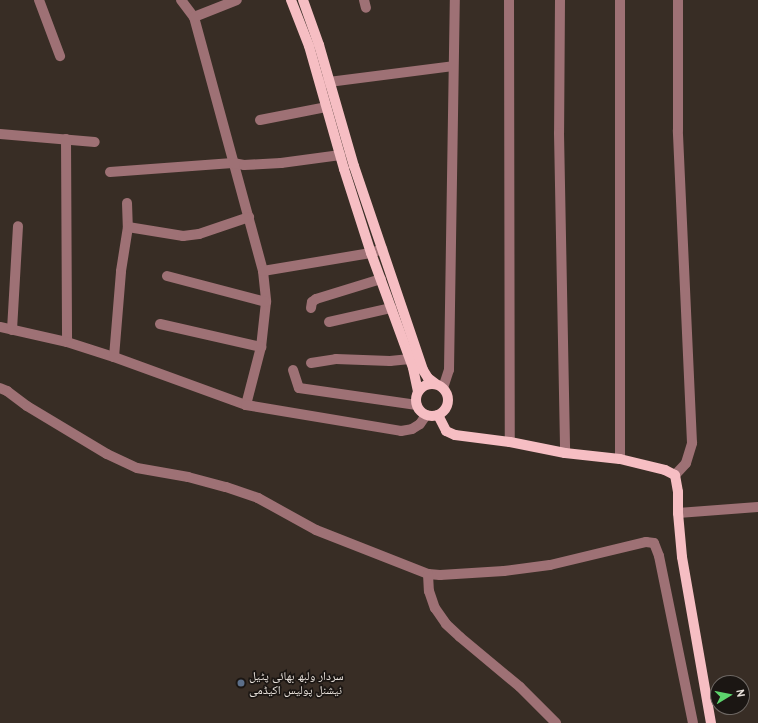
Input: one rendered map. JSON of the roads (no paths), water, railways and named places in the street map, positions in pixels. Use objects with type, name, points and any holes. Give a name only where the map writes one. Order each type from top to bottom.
[{"type":"main road","points":[[291,0],[309,46],[340,155],[371,253],[410,359],[418,392],[416,398],[417,405],[420,411],[426,415],[438,415],[444,410],[448,403],[447,395],[439,386],[428,378],[423,370],[354,166],[317,38],[302,0]]},
{"type":"main road","points":[[418,392],[429,384],[439,386]]},
{"type":"main road","points":[[438,415],[446,431],[455,435],[510,442],[565,453],[620,460],[665,470],[675,475],[678,492],[678,513],[682,557],[711,723]]},
{"type":"street","points":[[39,0],[60,56]]},
{"type":"street","points":[[181,0],[194,17],[263,271],[266,302],[261,347],[246,405]]},
{"type":"street","points":[[194,17],[237,0]]},
{"type":"street","points":[[439,386],[449,370],[455,0]]},
{"type":"street","points":[[509,0],[510,442]]},
{"type":"street","points":[[560,0],[559,134],[565,453]]},
{"type":"street","points":[[620,0],[620,460]]},
{"type":"street","points":[[675,475],[686,463],[692,443],[678,130],[678,0]]},
{"type":"street","points":[[319,84],[330,81],[453,66]]},
{"type":"street","points":[[260,120],[326,107]]},
{"type":"street","points":[[0,134],[95,142]]},
{"type":"street","points":[[66,139],[67,342]]},
{"type":"street","points":[[110,172],[233,163],[244,165],[281,163],[340,155]]},
{"type":"street","points":[[114,357],[121,271],[128,227],[127,203]]},
{"type":"street","points":[[128,227],[183,236],[199,234],[248,217]]},
{"type":"street","points":[[12,330],[18,226]]},
{"type":"street","points":[[263,271],[371,253],[382,249]]},
{"type":"street","points":[[167,276],[266,302]]},
{"type":"street","points":[[311,308],[312,302],[316,299],[380,279]]},
{"type":"street","points":[[329,322],[391,308]]},
{"type":"street","points":[[160,324],[261,347]]},
{"type":"street","points":[[0,327],[67,342],[114,357],[246,405],[401,431],[412,429],[420,424],[426,415]]},
{"type":"street","points":[[311,363],[336,359],[368,361],[410,359]]},
{"type":"street","points":[[293,370],[299,388],[417,405]]},
{"type":"street","points":[[0,388],[107,454],[137,468],[188,477],[226,487],[258,498],[316,530],[428,574],[440,575],[504,571],[543,566],[646,542],[654,543],[659,556],[693,723]]},
{"type":"street","points":[[678,513],[758,507]]},
{"type":"street","points":[[428,574],[430,591],[435,608],[446,624],[520,687],[556,723]]},
{"type":"place","name":"سردار ولبھ بھائی پٹیل نیشنل پولیس اکیڈمی","points":[[241,683]]}]
